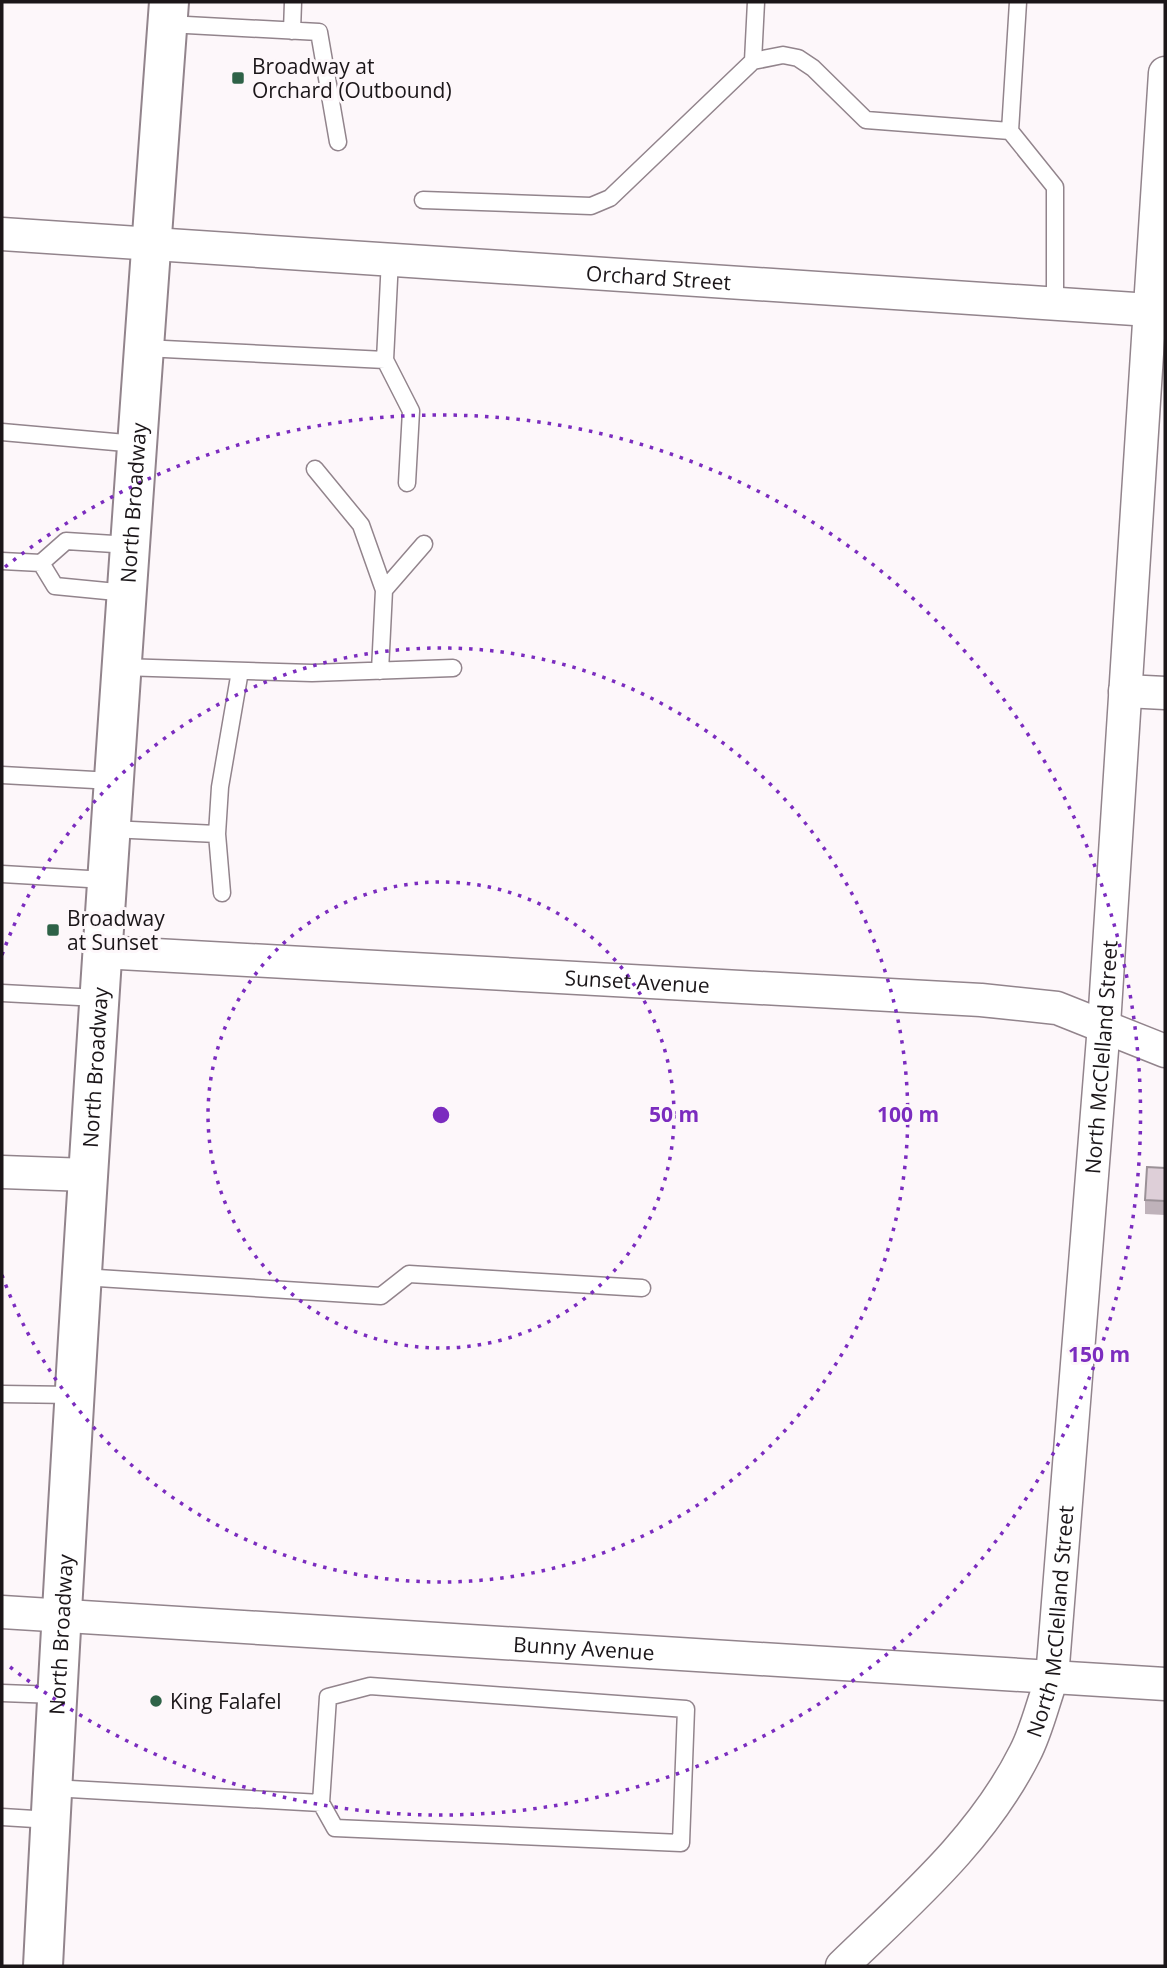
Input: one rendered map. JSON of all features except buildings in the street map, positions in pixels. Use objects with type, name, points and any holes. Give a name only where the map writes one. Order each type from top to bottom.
[{"type":"main road","name":"North Broadway","points":[[43,1966],[56,1695],[98,998],[169,13]]},
{"type":"street","name":"North McClelland Street","points":[[842,1966],[958,1854],[1009,1782],[1026,1751],[1052,1678],[1104,1025],[1125,691],[1159,311],[1165,73]]},
{"type":"street","name":"Orchard Street","points":[[2,234],[1159,311]]},
{"type":"street","points":[[1125,691],[1165,693]]},
{"type":"street","name":"Sunset Avenue","points":[[101,952],[981,1000],[1056,1008],[1165,1051]]},
{"type":"street","points":[[2,1172],[88,1175]]},
{"type":"street","name":"Bunny Avenue","points":[[2,1612],[1165,1684]]},
{"type":"lane","points":[[292,31],[293,2]]},
{"type":"lane","points":[[753,61],[756,2]]},
{"type":"lane","points":[[1018,2],[1010,131],[1055,187],[1055,304]]},
{"type":"lane","points":[[169,13],[292,31],[319,32],[338,142]]},
{"type":"lane","points":[[423,201],[591,206],[610,198],[753,61],[783,55],[798,58],[813,68],[866,120],[1010,131]]},
{"type":"lane","points":[[390,259],[385,360],[411,411],[407,483]]},
{"type":"lane","points":[[144,348],[385,360]]},
{"type":"lane","points":[[2,432],[137,444]]},
{"type":"lane","points":[[315,469],[361,524],[384,590],[380,671]]},
{"type":"lane","points":[[2,561],[41,563],[66,541],[130,545]]},
{"type":"lane","points":[[384,590],[424,544]]},
{"type":"lane","points":[[41,563],[55,586],[127,593]]},
{"type":"lane","points":[[121,667],[240,671],[453,668]]},
{"type":"lane","points":[[222,893],[217,834],[220,787],[240,671]]},
{"type":"lane","points":[[2,775],[113,781]]},
{"type":"lane","points":[[110,829],[217,834]]},
{"type":"lane","points":[[2,874],[106,880]]},
{"type":"lane","points":[[2,993],[98,998]]},
{"type":"lane","points":[[82,1277],[381,1296],[409,1274],[642,1288]]},
{"type":"lane","points":[[2,1394],[74,1395]]},
{"type":"lane","points":[[370,1686],[686,1709],[681,1843],[335,1828],[321,1803],[328,1697],[370,1686]]},
{"type":"lane","points":[[2,1693],[56,1695]]},
{"type":"lane","points":[[2,1817],[51,1804],[321,1803]]},
{"type":"place","name":"Broadway at Orchard (Outbound)","points":[[238,78]]},
{"type":"place","name":"Broadway at Sunset","points":[[53,930]]},
{"type":"place","name":"King Falafel","points":[[156,1701]]}]
